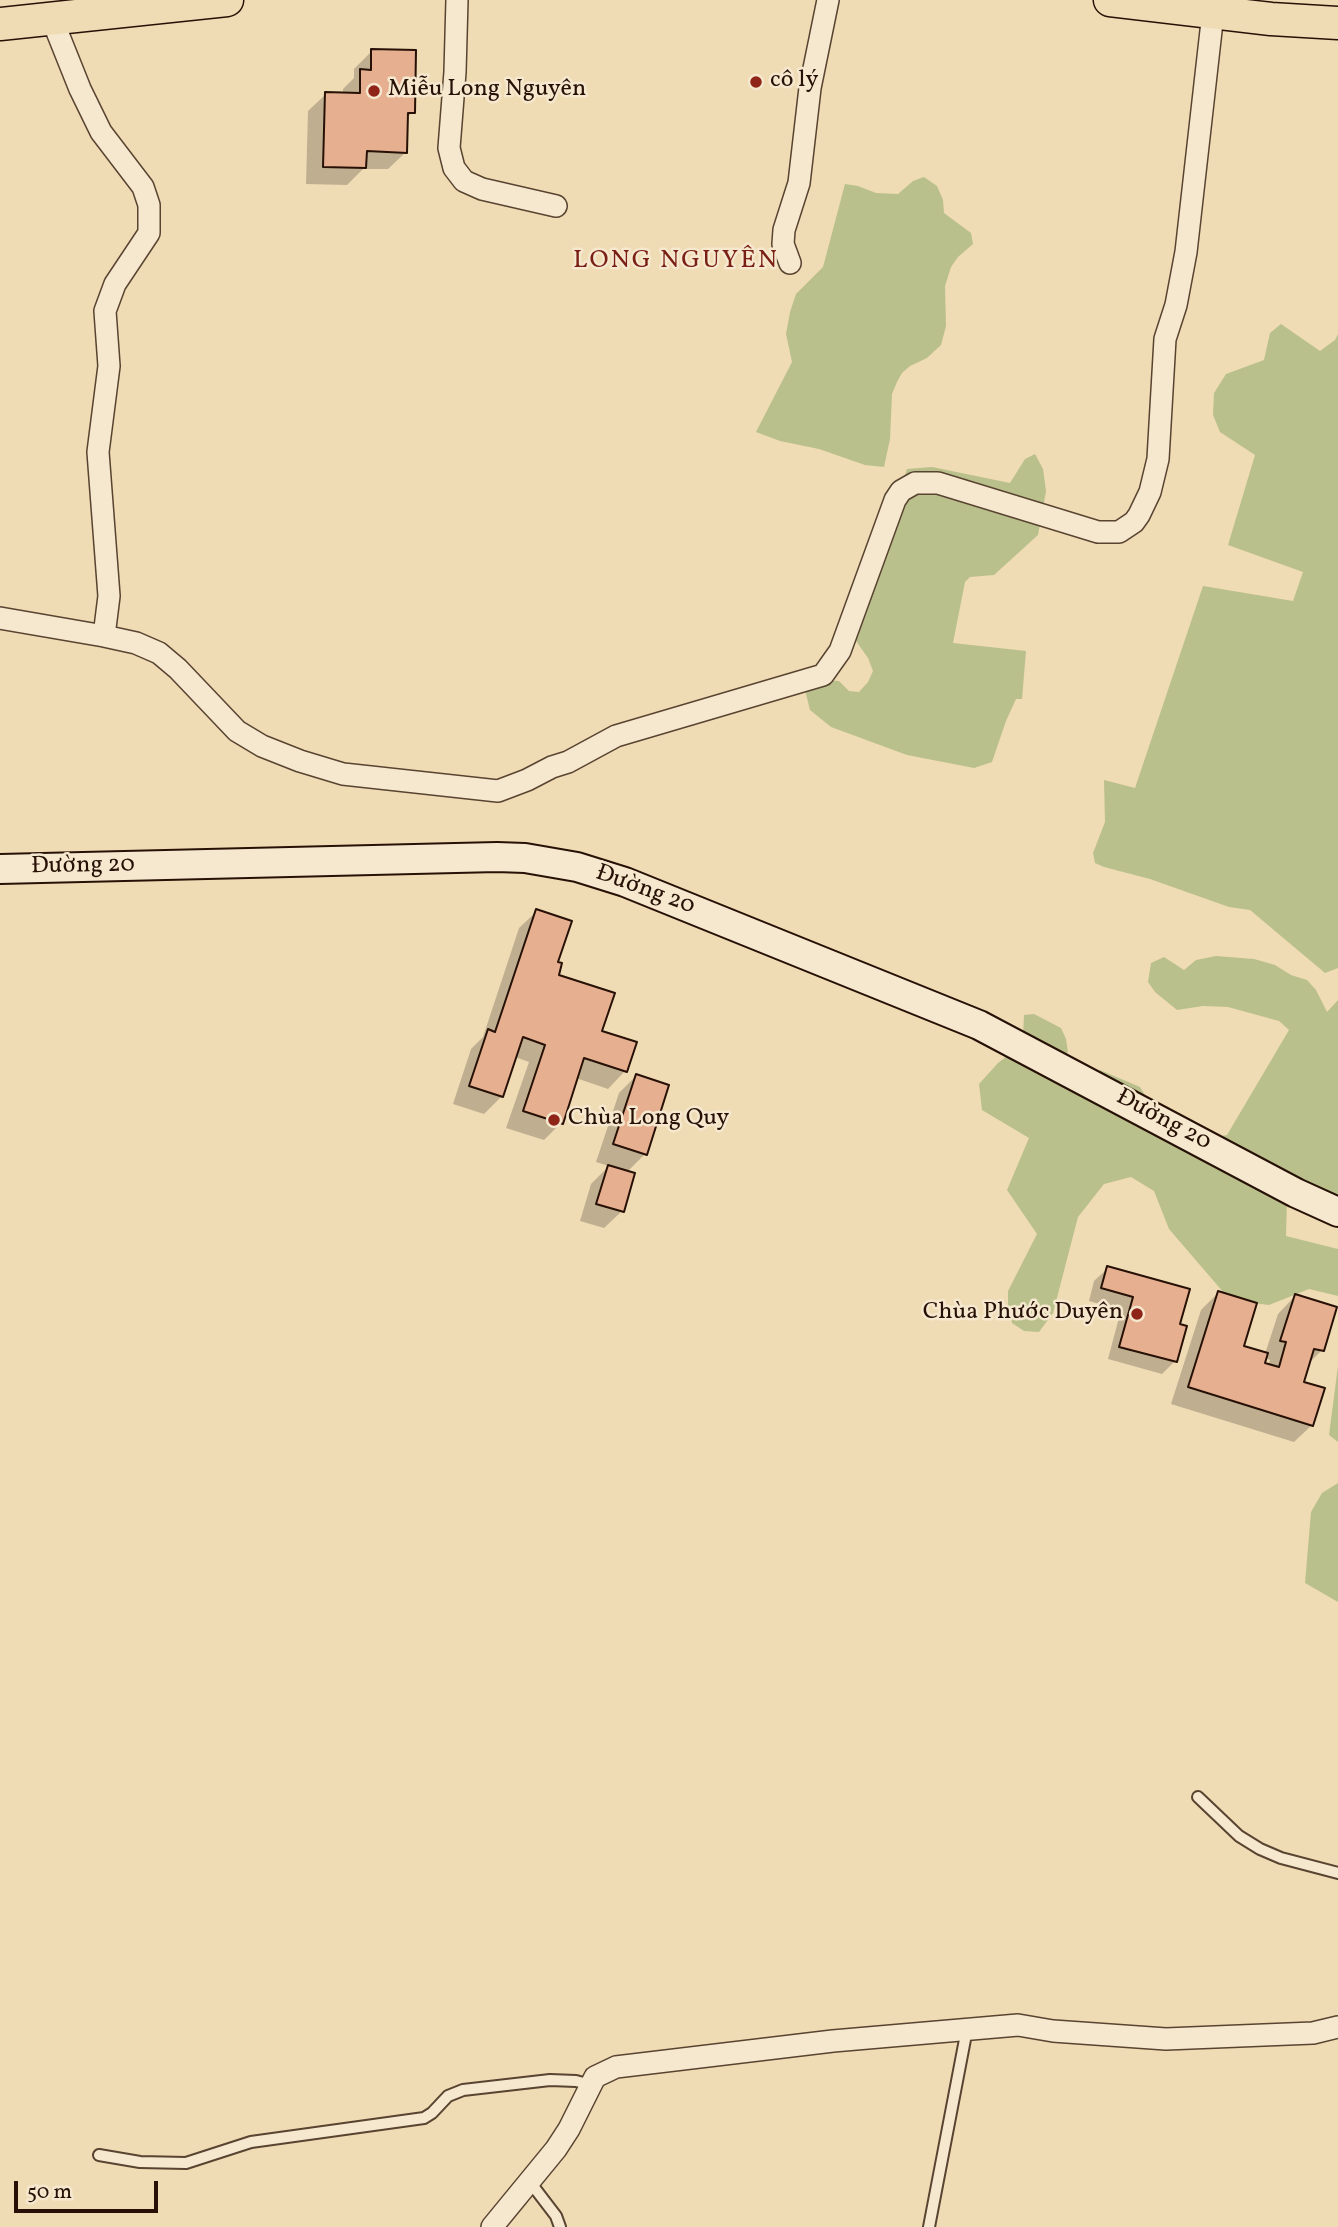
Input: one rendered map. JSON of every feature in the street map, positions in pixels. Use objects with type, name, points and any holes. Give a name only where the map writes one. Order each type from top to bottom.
[{"type":"main road","points":[[0,24],[227,0]]},
{"type":"main road","points":[[1110,0],[1213,13],[1338,23]]},
{"type":"street","points":[[457,0],[449,148],[454,168],[464,181],[482,189],[556,206]]},
{"type":"street","points":[[790,263],[783,244],[784,230],[799,183],[810,88],[828,0]]},
{"type":"street","points":[[0,618],[136,643],[159,653],[178,669],[237,732],[262,746],[300,761],[343,774],[498,792],[568,762],[616,737],[823,675],[840,651],[895,500],[901,491],[915,483],[938,483],[1098,532],[1119,532],[1139,515],[1150,492],[1158,459],[1165,339],[1176,305],[1186,252],[1213,13]]},
{"type":"street","points":[[52,19],[80,89],[101,132],[143,187],[151,221],[149,233],[115,284],[105,312],[109,366],[98,453],[109,596],[104,636]]},
{"type":"street","name":"Đường 20","points":[[0,869],[497,857],[525,858],[577,867],[625,882],[979,1025],[1338,1212]]},
{"type":"street","points":[[492,2227],[544,2166],[569,2129],[595,2077],[602,2071],[616,2067],[834,2041],[1018,2025],[1054,2031],[1166,2039],[1313,2033],[1338,2026]]},
{"type":"lane","points":[[1198,1797],[1239,1836],[1261,1849],[1281,1858],[1338,1873]]},
{"type":"lane","points":[[929,2227],[967,2029]]},
{"type":"lane","points":[[99,2155],[140,2162],[186,2163],[251,2142],[424,2118],[448,2096],[463,2090],[550,2080],[576,2081],[591,2085]]},
{"type":"lane","points":[[530,2182],[560,2227]]},
{"type":"green space","points":[[924,177],[937,186],[943,200],[944,213],[971,233],[973,244],[951,267],[945,286],[946,326],[941,345],[927,358],[902,373],[892,394],[890,439],[884,467],[865,465],[756,432],[792,362],[786,334],[790,312],[796,294],[823,267],[845,184],[876,193],[898,194],[913,181]]},
{"type":"green space","points":[[1281,324],[1320,351],[1335,340],[1338,334],[1338,968],[1325,973],[1250,910],[1229,907],[1150,879],[1104,867],[1095,863],[1093,853],[1105,822],[1104,780],[1135,788],[1203,586],[1293,601],[1303,572],[1228,545],[1255,455],[1220,432],[1213,415],[1214,393],[1226,374],[1264,360],[1270,333]]},
{"type":"green space","points":[[1035,454],[1043,469],[1046,491],[1038,535],[994,575],[970,577],[965,582],[953,643],[1026,651],[1022,699],[1016,699],[992,762],[974,768],[907,755],[831,727],[810,710],[805,690],[826,680],[839,681],[849,691],[859,692],[873,671],[868,658],[854,638],[907,469],[932,467],[1010,483],[1025,459]]},
{"type":"green space","points":[[1216,956],[1254,959],[1275,965],[1291,975],[1307,980],[1316,990],[1327,1012],[1338,1000],[1338,1203],[1287,1197],[1286,1236],[1338,1249],[1338,1296],[1309,1289],[1269,1305],[1230,1300],[1169,1229],[1154,1191],[1131,1177],[1104,1184],[1078,1217],[1053,1313],[1039,1332],[1024,1331],[1012,1323],[1008,1291],[1037,1234],[1007,1190],[1029,1138],[982,1110],[979,1084],[1011,1053],[1023,1036],[1024,1015],[1034,1014],[1061,1028],[1066,1039],[1068,1052],[1059,1061],[1061,1079],[1066,1089],[1074,1091],[1083,1081],[1100,1070],[1140,1087],[1150,1103],[1204,1139],[1227,1135],[1289,1030],[1279,1021],[1228,1007],[1203,1006],[1177,1010],[1155,992],[1148,982],[1151,963],[1164,957],[1184,970],[1196,960]]},
{"type":"green space","points":[[1338,1366],[1338,1442],[1329,1435]]},
{"type":"green space","points":[[1338,1483],[1338,1602],[1305,1583],[1311,1512],[1322,1493]]},
{"type":"building","points":[[371,49],[416,50],[415,113],[408,113],[407,153],[367,151],[366,168],[323,167],[325,92],[360,93],[360,69],[371,70]]},
{"type":"building","points":[[536,909],[572,921],[558,962],[562,963],[559,975],[615,993],[602,1031],[637,1042],[627,1072],[584,1058],[563,1124],[523,1111],[545,1045],[523,1037],[503,1097],[469,1086],[488,1029],[495,1032]]},
{"type":"building","points":[[636,1074],[669,1085],[647,1155],[613,1144]]},
{"type":"building","points":[[608,1165],[635,1173],[624,1212],[596,1204]]},
{"type":"building","points":[[1107,1266],[1190,1289],[1180,1324],[1187,1326],[1177,1362],[1119,1347],[1133,1297],[1101,1288]]},
{"type":"building","points":[[1218,1291],[1257,1303],[1244,1346],[1268,1353],[1265,1363],[1279,1367],[1286,1342],[1280,1341],[1295,1294],[1337,1307],[1324,1351],[1314,1349],[1304,1382],[1325,1388],[1313,1426],[1188,1387]]},
{"type":"place","name":"cô lý","points":[[756,82]]},
{"type":"place","name":"Miễu Long Nguyên","points":[[374,91]]},
{"type":"place","name":"Chùa Long Quy","points":[[554,1120]]},
{"type":"place","name":"Chùa Phước Duyên","points":[[1137,1314]]},
{"type":"district","name":"LONG NGUYÊN","points":[[676,262]]}]
